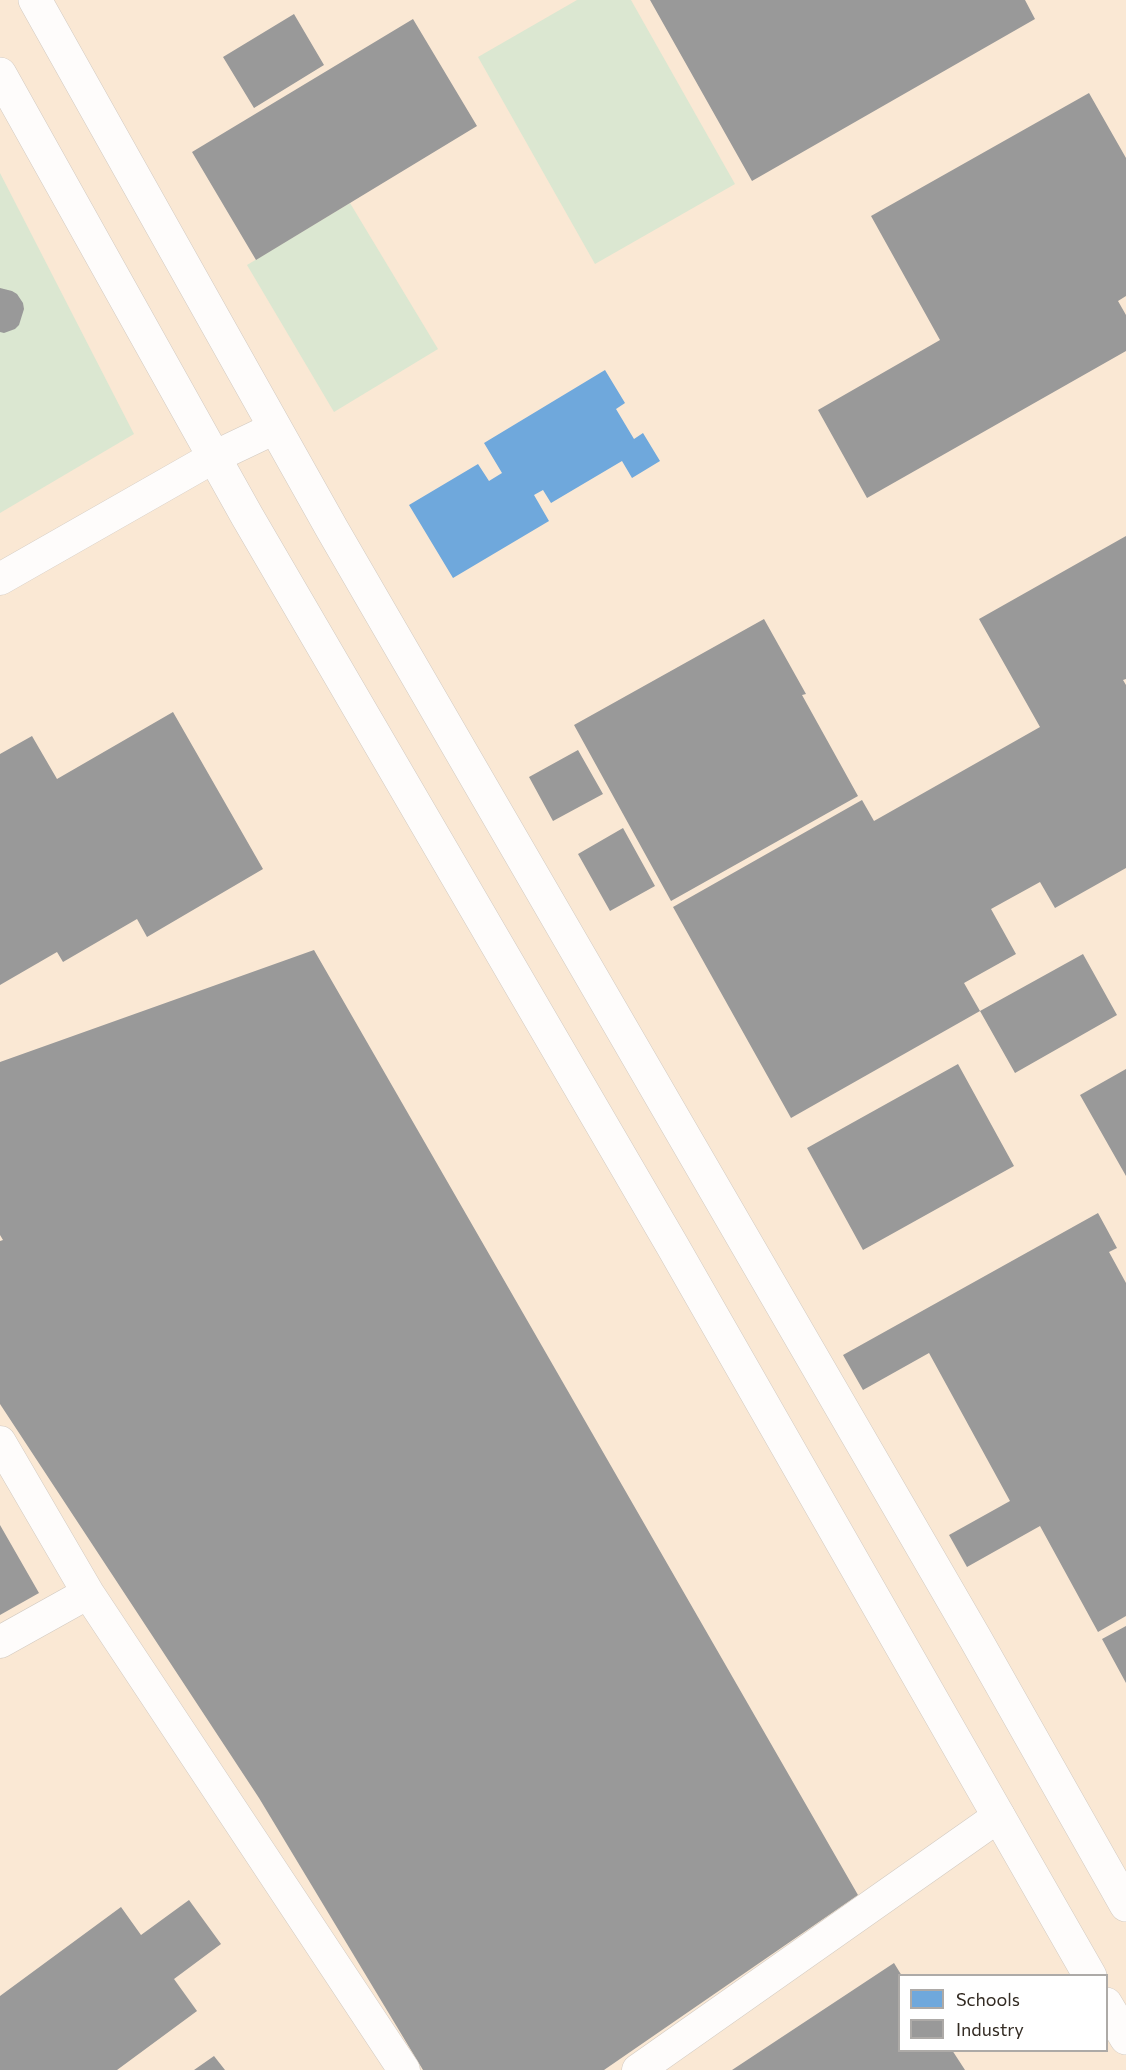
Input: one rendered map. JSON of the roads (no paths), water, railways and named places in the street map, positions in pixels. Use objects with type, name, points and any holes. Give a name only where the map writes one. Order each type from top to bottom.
[{"type":"street","points":[[35,0],[274,428],[689,1148],[975,1638],[1126,1905]]},
{"type":"street","points":[[0,74],[214,457],[672,1245],[1089,1974]]},
{"type":"street","points":[[0,579],[214,457],[274,428]]},
{"type":"street","points":[[0,1442],[88,1593],[404,2070]]},
{"type":"street","points":[[0,1642],[88,1593]]},
{"type":"street","points":[[639,2070],[999,1816]]},
{"type":"street","points":[[1108,2006],[1126,2038]]}]
